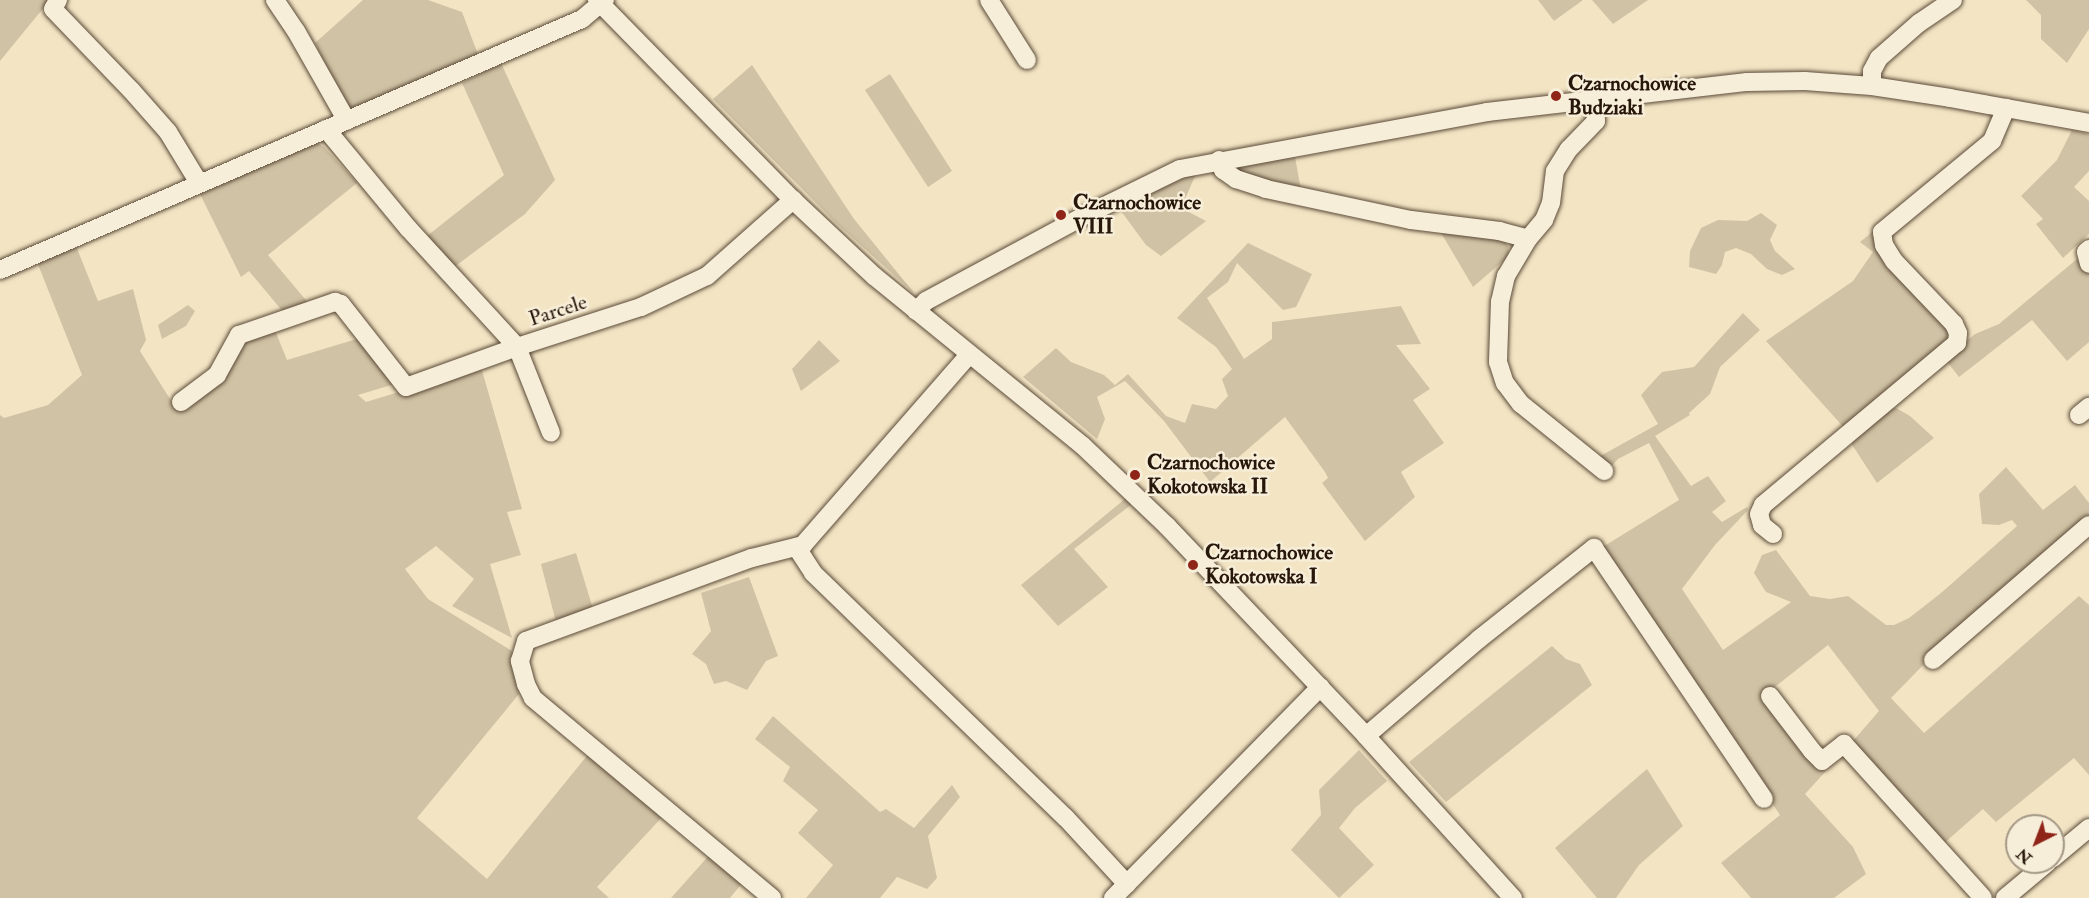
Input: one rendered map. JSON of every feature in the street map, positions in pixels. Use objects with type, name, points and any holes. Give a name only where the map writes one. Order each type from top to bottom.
[{"type":"street","points":[[58,0],[53,9],[168,132],[199,183]]},
{"type":"street","points":[[275,0],[296,31],[347,121]]},
{"type":"street","points":[[989,0],[1028,60]]},
{"type":"street","points":[[1872,86],[1872,70],[1879,58],[1918,23],[1953,0]]},
{"type":"street","points":[[0,270],[582,19],[601,1],[793,200],[874,276],[1079,442],[1128,487],[1366,736],[1513,898]]},
{"type":"street","points":[[916,311],[934,297],[1142,185],[1180,169],[1487,112],[1756,82],[1805,81],[1872,86],[2089,123]]},
{"type":"street","points":[[1595,99],[1596,121],[1569,149],[1555,171],[1551,203],[1544,220],[1528,239],[1506,276],[1500,301],[1498,362],[1505,383],[1521,404],[1604,471]]},
{"type":"street","points":[[1773,534],[1762,525],[1759,514],[1763,505],[1957,343],[1958,333],[1954,324],[1894,261],[1884,245],[1882,232],[1992,141],[2006,108]]},
{"type":"street","name":"Parcele","points":[[326,129],[408,228],[517,347],[641,307],[707,276],[793,200]]},
{"type":"street","points":[[1219,160],[1223,170],[1236,179],[1266,189],[1411,220],[1499,231],[1528,239]]},
{"type":"street","points":[[2089,249],[2085,252],[2089,264]]},
{"type":"street","points":[[181,402],[217,375],[239,335],[335,302],[341,304],[406,387],[517,347],[551,433]]},
{"type":"street","points":[[772,898],[533,698],[526,684],[520,662],[526,641],[752,558],[797,548],[809,540],[969,355]]},
{"type":"street","points":[[1933,660],[2089,525]]},
{"type":"street","points":[[797,548],[813,573],[1066,818],[1127,884]]},
{"type":"street","points":[[1366,736],[1479,639],[1594,548],[1764,799]]},
{"type":"street","points":[[1113,898],[1320,687]]},
{"type":"street","points":[[1770,696],[1812,752],[1822,761],[1844,744],[1983,898]]},
{"type":"street","points":[[2065,848],[2089,828]]},
{"type":"street","points":[[2005,898],[2034,874]]},
{"type":"shaded area","points":[[0,0],[50,0],[0,61]]},
{"type":"shaded area","points":[[363,0],[428,0],[462,12],[479,57],[352,109],[345,104],[315,43]]},
{"type":"shaded area","points":[[1538,0],[1583,0],[1554,21]]},
{"type":"shaded area","points":[[1592,0],[1648,0],[1613,24]]},
{"type":"shaded area","points":[[2026,0],[2089,0],[2089,29],[2067,63],[2041,39],[2041,15]]},
{"type":"shaded area","points":[[501,63],[555,180],[525,214],[453,268],[427,236],[504,175],[462,83]]},
{"type":"shaded area","points":[[752,65],[854,219],[914,293],[836,223],[713,99]]},
{"type":"shaded area","points":[[890,74],[952,171],[928,187],[865,90]]},
{"type":"shaded area","points":[[2072,130],[2089,134],[2089,171],[2074,187],[2089,201],[2089,234],[2063,258],[2036,224],[2043,219],[2021,196],[2057,160]]},
{"type":"shaded area","points":[[315,142],[324,147],[357,183],[268,255],[310,305],[284,313],[249,271],[241,277],[200,194]]},
{"type":"shaded area","points":[[1295,157],[1301,190],[1234,171],[1233,165]]},
{"type":"shaded area","points":[[1196,174],[1181,208],[1206,221],[1161,256],[1146,245],[1118,207],[1132,197]]},
{"type":"shaded area","points":[[1761,213],[1777,225],[1770,240],[1775,251],[1795,269],[1782,275],[1767,269],[1751,254],[1736,248],[1725,252],[1722,265],[1716,274],[1689,267],[1690,251],[1701,228],[1718,220],[1747,221]]},
{"type":"shaded area","points":[[1876,229],[1948,330],[1946,344],[1847,431],[1766,341],[1853,281],[1873,252],[1860,242]]},
{"type":"shaded area","points":[[1440,231],[1501,237],[1508,246],[1509,256],[1473,287]]},
{"type":"shaded area","points":[[1248,243],[1312,274],[1296,307],[1283,310],[1237,263],[1228,282],[1207,298],[1244,359],[1272,339],[1272,322],[1401,306],[1421,344],[1396,345],[1430,389],[1413,400],[1444,443],[1401,472],[1415,497],[1365,541],[1322,483],[1328,478],[1325,472],[1285,417],[1210,482],[1164,421],[1125,381],[1097,397],[1105,419],[1097,439],[1023,377],[1056,348],[1071,362],[1104,375],[1115,385],[1128,374],[1166,416],[1185,423],[1192,404],[1216,409],[1228,396],[1222,379],[1232,369],[1216,347],[1177,318]]},
{"type":"shaded area","points":[[76,246],[98,301],[133,289],[146,340],[140,351],[175,407],[244,339],[274,328],[287,360],[360,338],[398,383],[358,395],[366,402],[481,367],[522,509],[507,512],[521,555],[490,564],[512,638],[452,606],[474,579],[436,546],[405,569],[428,599],[512,651],[519,694],[417,818],[487,879],[590,752],[665,814],[597,887],[609,898],[0,898],[0,415],[4,418],[48,405],[82,375],[37,262]]},
{"type":"shaded area","points":[[2077,259],[2089,272],[2089,342],[2067,361],[2032,320],[1959,377],[1945,359],[1975,334],[1999,324]]},
{"type":"shaded area","points":[[188,305],[195,311],[186,326],[162,339],[158,325]]},
{"type":"shaded area","points":[[1743,313],[1760,330],[1720,367],[1710,394],[1689,413],[1690,415],[1655,436],[1691,486],[1708,476],[1726,501],[1712,512],[1722,522],[1747,507],[1748,510],[1715,545],[1682,589],[1723,650],[1791,602],[1766,592],[1754,573],[1762,555],[1776,550],[1810,596],[1830,599],[1848,596],[1886,625],[1894,625],[1909,618],[1941,593],[2017,526],[2012,520],[1999,525],[1982,524],[1979,494],[2006,467],[2043,510],[2075,485],[2089,503],[2089,520],[1930,658],[1891,698],[1924,733],[2079,596],[2089,605],[2089,775],[2074,758],[1996,822],[1983,809],[1942,845],[1853,741],[1879,711],[1828,645],[1762,697],[1826,771],[1805,794],[1853,847],[1866,874],[1834,898],[1751,898],[1721,863],[1780,815],[1601,548],[1679,500],[1649,443],[1618,459],[1608,470],[1595,459],[1658,424],[1641,395],[1662,372],[1694,367]]},
{"type":"shaded area","points":[[819,340],[840,361],[801,391],[792,369]]},
{"type":"shaded area","points":[[1896,408],[1910,416],[1934,438],[1877,483],[1849,440],[1886,409]]},
{"type":"shaded area","points":[[1126,498],[1132,504],[1074,549],[1108,587],[1058,626],[1021,585]]},
{"type":"shaded area","points":[[576,553],[593,609],[556,622],[541,564]]},
{"type":"shaded area","points":[[749,577],[778,656],[766,661],[747,690],[726,681],[714,684],[706,664],[692,654],[711,631],[701,593]]},
{"type":"shaded area","points":[[1552,646],[1566,659],[1580,664],[1592,685],[1446,802],[1409,762]]},
{"type":"shaded area","points":[[773,716],[880,812],[886,809],[914,828],[952,785],[960,797],[928,836],[937,878],[927,889],[897,877],[880,898],[806,898],[833,865],[798,833],[818,810],[783,781],[790,767],[755,739]]},
{"type":"shaded area","points":[[1359,750],[1387,781],[1355,808],[1339,828],[1374,865],[1339,898],[1291,850],[1321,815],[1319,790]]},
{"type":"shaded area","points":[[1647,769],[1683,826],[1639,865],[1616,898],[1597,898],[1555,848]]},
{"type":"shaded area","points":[[712,852],[743,882],[730,898],[671,898]]},
{"type":"place","name":"Czarnochowice Budziaki","points":[[1556,96]]},
{"type":"place","name":"Czarnochowice VIII","points":[[1061,215]]},
{"type":"place","name":"Czarnochowice Kokotowska II","points":[[1135,475]]},
{"type":"place","name":"Czarnochowice Kokotowska I","points":[[1193,565]]}]
